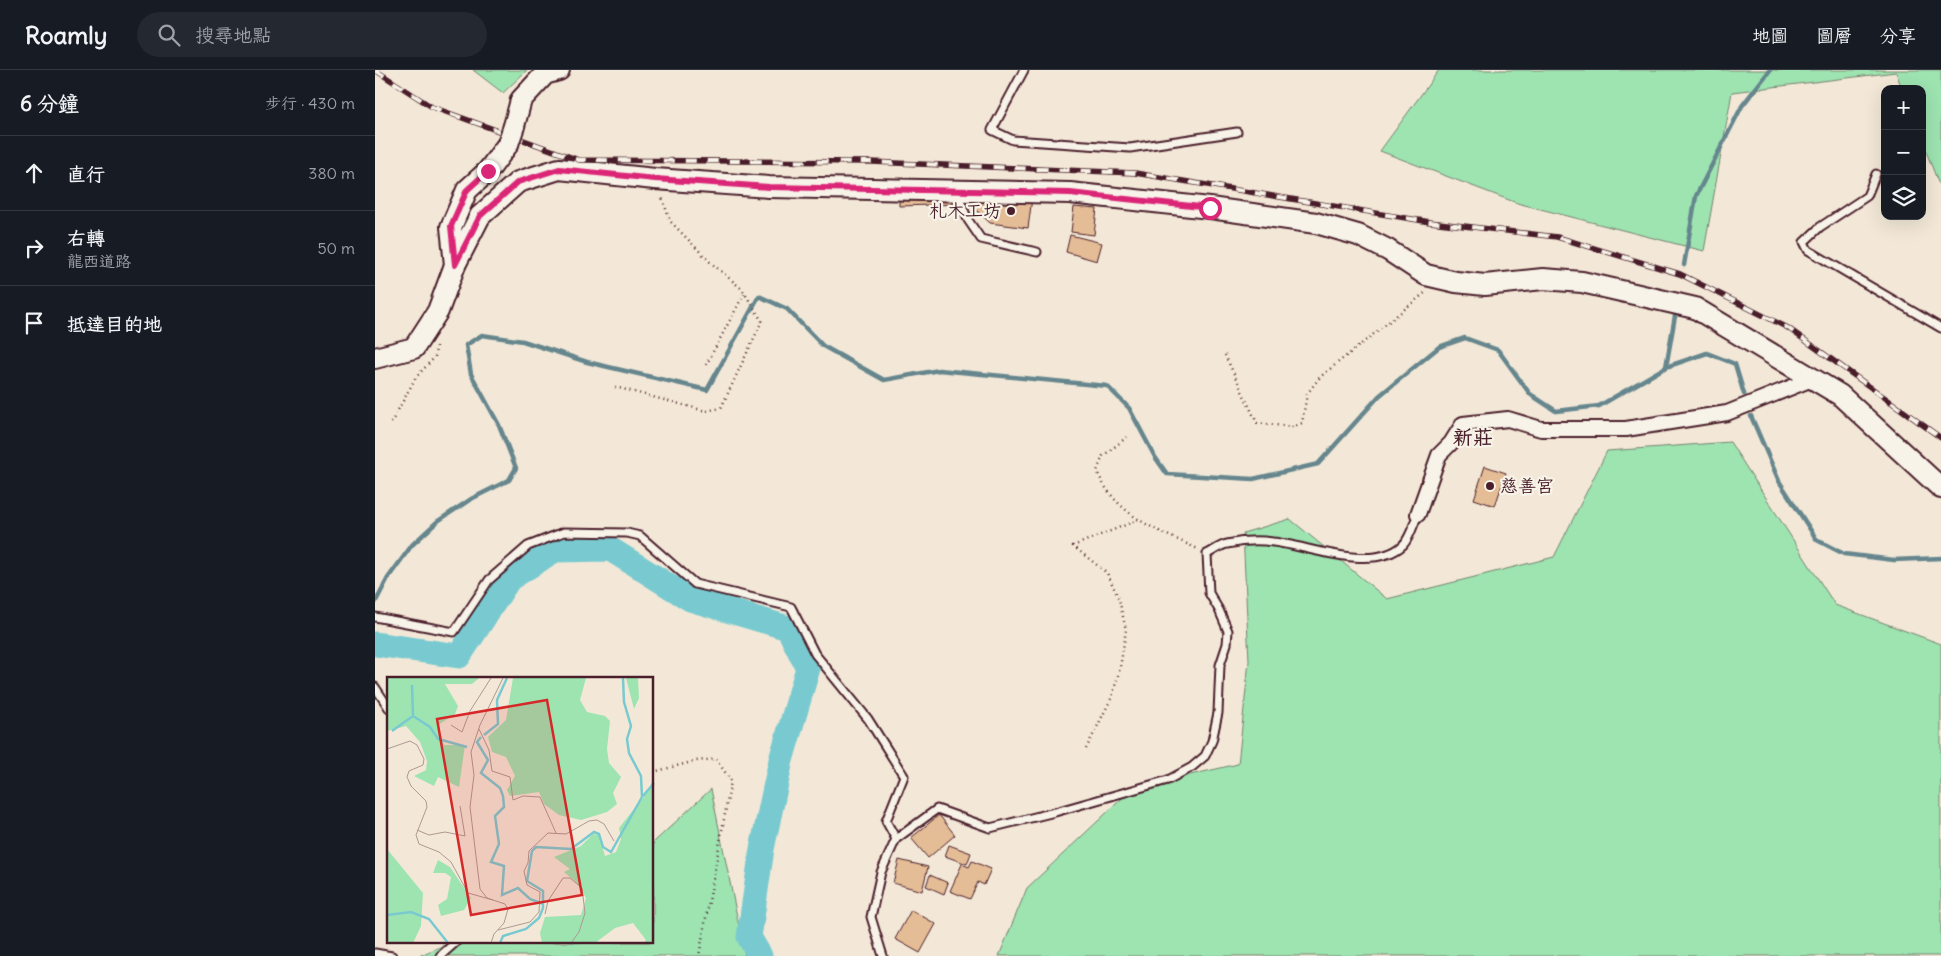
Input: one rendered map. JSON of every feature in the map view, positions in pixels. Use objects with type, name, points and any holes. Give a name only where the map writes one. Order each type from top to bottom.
[{"type":"street","points":[[455,265],[451,226],[467,190],[488,171],[511,135],[521,100],[545,74],[559,70]]},
{"type":"street","points":[[375,358],[414,348],[438,311],[455,265],[480,216],[518,182],[559,169],[655,179],[769,187],[1070,193],[1210,208],[1316,223],[1358,235],[1388,250],[1426,275],[1456,282],[1485,285],[1543,279],[1582,282],[1695,308],[1729,326],[1840,395],[1941,488]]},
{"type":"street","points":[[1418,514],[1439,456],[1451,443],[1463,424],[1508,419],[1541,429],[1626,428],[1727,413],[1812,379]]},
{"type":"lane","points":[[1024,70],[992,130],[1013,140],[1130,148],[1237,132]]},
{"type":"lane","points":[[1876,174],[1867,196],[1820,227],[1804,242],[1808,250],[1941,328]]},
{"type":"lane","points":[[956,190],[968,220],[981,239],[1037,252]]},
{"type":"lane","points":[[883,956],[871,917],[881,872],[896,839],[937,809],[990,828],[1168,780],[1193,767],[1205,756],[1212,740],[1218,713],[1220,665],[1227,644],[1228,632],[1219,610],[1209,593],[1207,554],[1226,544],[1273,542],[1349,557],[1371,558],[1389,555],[1404,544],[1418,514]]},
{"type":"lane","points":[[375,617],[454,632],[489,580],[528,546],[563,532],[627,533],[640,536],[695,584],[791,607],[815,654],[868,719],[904,776],[885,821],[896,839]]},
{"type":"lane","points":[[375,687],[387,705]]},
{"type":"lane","points":[[440,956],[454,944]]},
{"type":"lane","points":[[375,953],[392,956]]},
{"type":"path","points":[[615,387],[706,411],[721,408],[762,321],[744,293],[671,221],[655,179]]},
{"type":"path","points":[[1225,355],[1257,423],[1293,427],[1302,423],[1307,394],[1321,377],[1442,279]]},
{"type":"path","points":[[706,365],[744,293]]},
{"type":"path","points":[[1127,438],[1103,456],[1097,471],[1103,486],[1116,502],[1138,520],[1207,554]]},
{"type":"path","points":[[1086,749],[1112,696],[1120,668],[1126,630],[1119,599],[1107,573],[1073,546],[1138,520]]},
{"type":"path","points":[[654,772],[696,760],[716,759],[731,782],[699,956]]},
{"type":"green space","points":[[473,70],[527,70],[503,93]]},
{"type":"green space","points":[[1439,70],[1941,70],[1941,190],[1926,151],[1926,85],[1901,85],[1896,72],[1732,92],[1704,251],[1517,203],[1380,151]]},
{"type":"green space","points":[[1730,442],[1835,605],[1941,644],[1941,956],[999,956],[1027,888],[1133,788],[1238,764],[1249,661],[1243,533],[1290,519],[1387,599],[1554,557],[1607,451]]},
{"type":"green space","points":[[711,789],[745,956],[418,956],[447,944],[654,944],[654,842]]},
{"type":"building","points":[[899,194],[1032,198],[1028,228],[990,223],[975,209],[963,204],[899,206]]},
{"type":"building","points":[[1074,207],[1097,209],[1094,235],[1071,232]]},
{"type":"building","points":[[1070,235],[1102,243],[1097,261],[1066,252]]},
{"type":"building","name":"慈善宮","points":[[1485,466],[1506,473],[1495,506],[1474,499]]},
{"type":"building","points":[[939,815],[955,835],[928,858],[911,838]]},
{"type":"building","points":[[949,845],[971,853],[967,864],[945,856]]},
{"type":"building","points":[[899,860],[928,867],[922,891],[893,883]]},
{"type":"building","points":[[972,861],[991,869],[984,885],[978,882],[970,899],[950,891],[962,864],[969,867]]},
{"type":"building","points":[[930,875],[948,883],[944,894],[926,886]]},
{"type":"building","points":[[911,910],[936,924],[920,953],[895,939]]},
{"type":"waterway","points":[[1684,265],[1696,196],[1742,106],[1770,70]]},
{"type":"waterway","points":[[375,603],[388,578],[412,545],[438,521],[471,499],[509,480],[516,468],[499,425],[471,374],[466,345],[482,335],[523,341],[587,362],[707,390],[759,296],[787,309],[823,346],[884,380],[939,370],[1107,386],[1129,408],[1155,457],[1167,474],[1253,479],[1318,464],[1379,396],[1439,347],[1465,338],[1498,350],[1530,394],[1556,411],[1599,406],[1666,367],[1707,353],[1735,364],[1744,394]]},
{"type":"waterway","points":[[1666,367],[1675,316]]},
{"type":"waterway","points":[[1751,416],[1779,481],[1817,540],[1844,554],[1894,560],[1941,558]]},
{"type":"waterway","points":[[375,644],[459,656],[509,579],[555,550],[610,549],[690,599],[788,628],[808,668],[781,760],[762,849],[749,937],[760,956]]},
{"type":"railway","points":[[375,70],[432,107],[579,160],[871,162],[1135,173],[1430,222],[1557,237],[1680,274],[1788,328],[1941,438]]},
{"type":"place","name":"札木工坊","points":[[1011,211]]},
{"type":"place","name":"慈善宮","points":[[1490,486]]},
{"type":"district","name":"新莊","points":[[1473,437]]},
{"type":"route","points":[[488,171],[467,190],[451,226],[455,265],[480,216],[518,182],[559,169],[655,179],[769,187],[1070,193],[1210,208]]}]
